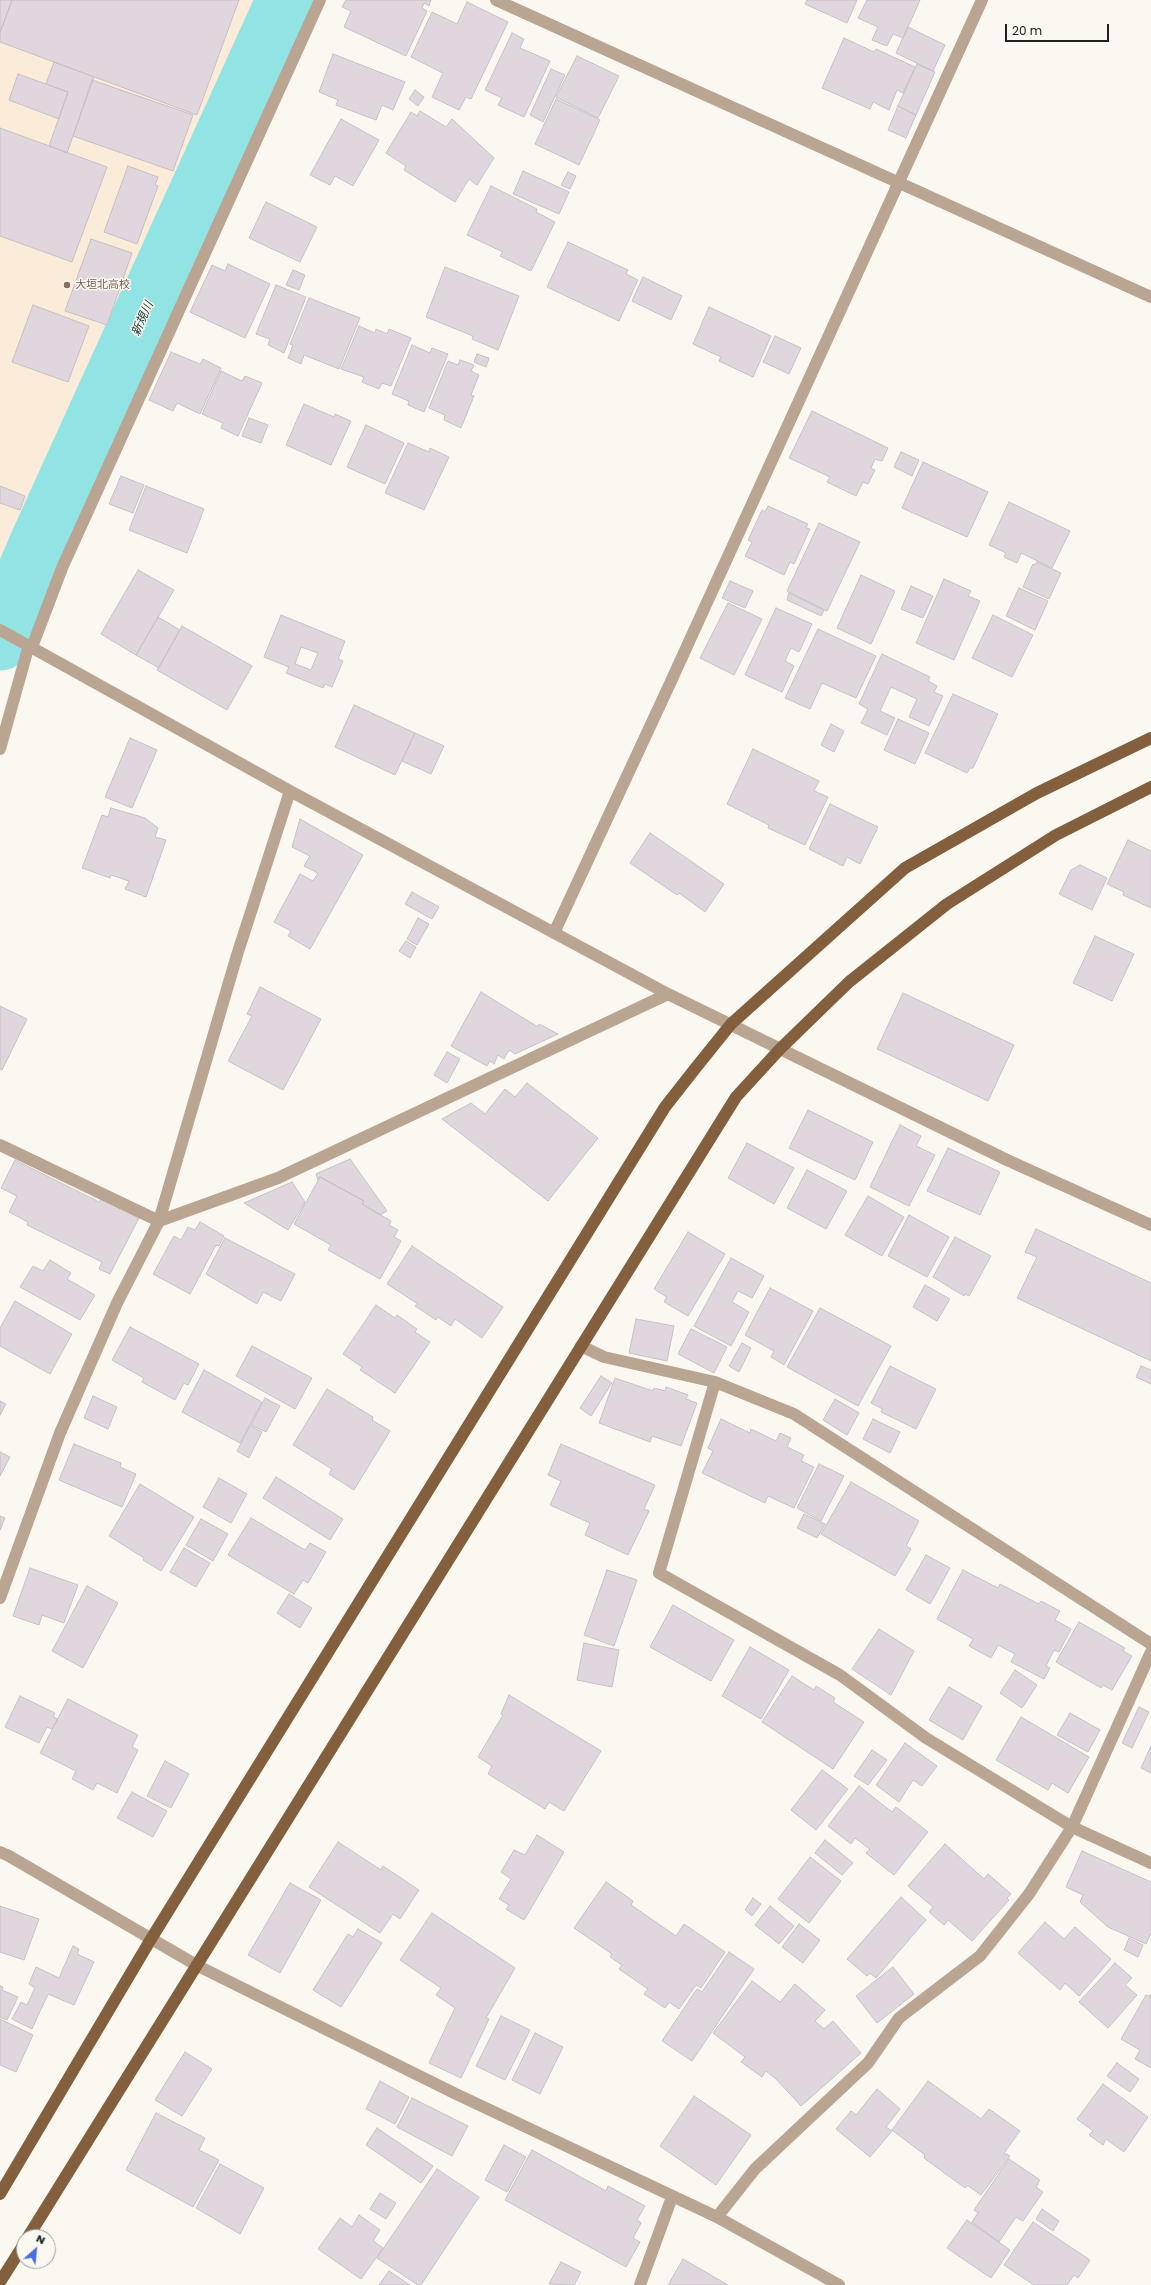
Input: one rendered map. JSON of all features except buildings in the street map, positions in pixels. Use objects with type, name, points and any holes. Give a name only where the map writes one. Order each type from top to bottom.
[{"type":"main road","points":[[0,2194],[151,1939],[665,1106],[731,1024],[904,868],[1037,793],[1151,738]]},
{"type":"main road","points":[[33,2229],[198,1966],[736,1097],[780,1049],[849,982],[947,904],[1056,835],[1151,787]]},
{"type":"main road","points":[[0,2282],[16,2257]]},
{"type":"street","points":[[0,749],[31,646],[62,568],[320,0]]},
{"type":"street","points":[[496,0],[1151,297]]},
{"type":"street","points":[[554,933],[667,690],[982,0]]},
{"type":"street","points":[[0,630],[290,791],[668,994],[1007,1160],[1151,1226]]},
{"type":"street","points":[[0,1598],[60,1433],[117,1303],[159,1221],[235,963],[290,791]]},
{"type":"street","points":[[0,1144],[159,1221],[278,1178],[668,994]]},
{"type":"street","points":[[581,1346],[604,1357],[715,1382],[794,1414],[1151,1644]]},
{"type":"street","points":[[715,1382],[659,1573],[840,1675],[926,1738],[1072,1827],[1151,1863]]},
{"type":"street","points":[[717,2217],[755,2169],[868,2063],[899,2018],[980,1956],[1029,1894],[1072,1827],[1151,1652]]},
{"type":"street","points":[[0,1852],[198,1966],[672,2197],[717,2217],[839,2285]]},
{"type":"street","points":[[640,2285],[672,2197]]},
{"type":"shaded area","name":"大垣北高校","points":[[0,0],[267,0],[0,569]]},
{"type":"waterway","name":"新規川","points":[[0,639],[43,539],[288,0]]},
{"type":"place","name":"大垣北高校","points":[[67,285]]}]
